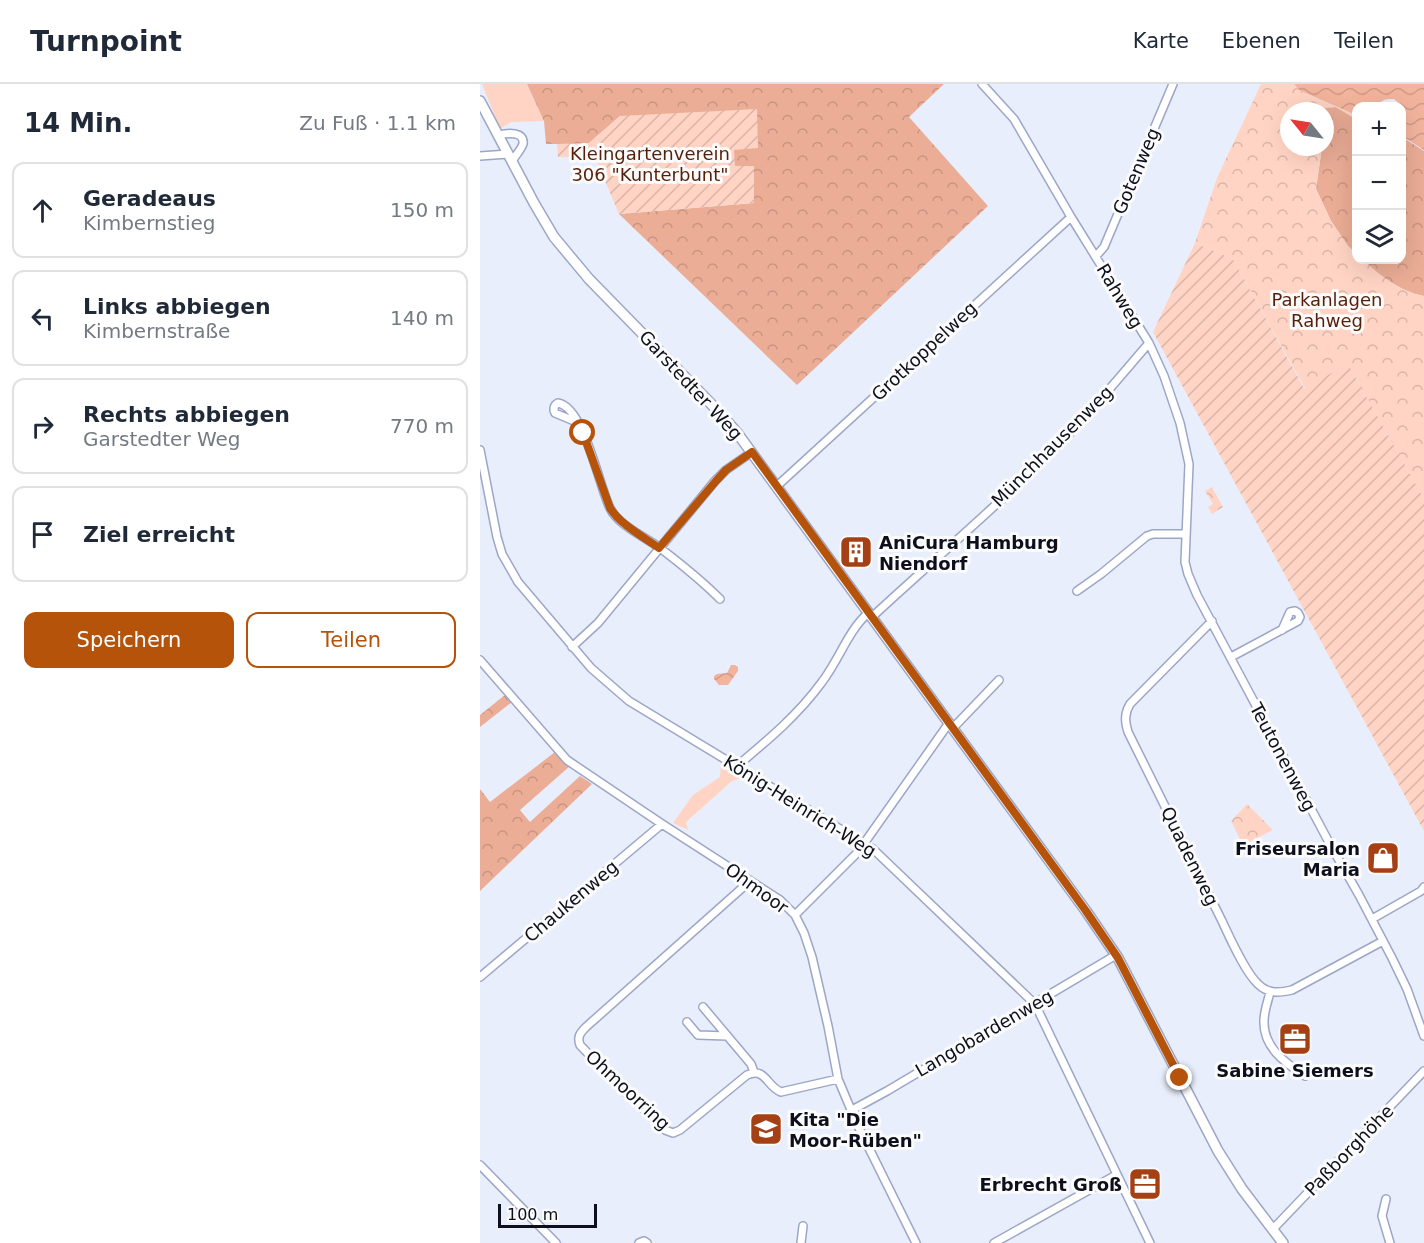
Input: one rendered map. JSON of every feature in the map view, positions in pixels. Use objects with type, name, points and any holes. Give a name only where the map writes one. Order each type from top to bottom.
[{"type":"main road","name":"Garstedter Weg","points":[[480,101],[554,237],[575,263],[719,412],[752,452],[1086,911],[1116,955],[1218,1151],[1242,1189],[1283,1243]]},
{"type":"street","name":"Rahweg","points":[[983,84],[1014,119],[1149,344],[1164,376],[1180,423],[1189,464],[1186,534]]},
{"type":"street","name":"Gotenweg","points":[[1096,256],[1104,248],[1173,84]]},
{"type":"street","points":[[480,156],[510,158],[521,148],[523,142],[519,134],[499,135]]},
{"type":"street","name":"Grotkoppelweg","points":[[777,486],[1071,216]]},
{"type":"street","name":"Münchhausenweg","points":[[737,766],[797,713],[824,680],[859,622],[964,534],[1035,468],[1149,344]]},
{"type":"street","points":[[579,424],[613,513],[720,599]]},
{"type":"street","name":"König-Heinrich-Weg","points":[[480,450],[502,554],[518,582],[591,668],[629,701],[873,849],[1035,1004],[1150,1243]]},
{"type":"street","points":[[572,647],[598,623],[726,470],[752,452]]},
{"type":"street","points":[[1077,591],[1147,536],[1160,533],[1186,534]]},
{"type":"street","name":"Teutonenweg","points":[[1186,534],[1185,562],[1197,595],[1319,825],[1372,919],[1407,989],[1424,1036]]},
{"type":"street","name":"Quadenweg","points":[[1212,621],[1130,704],[1125,715],[1126,723],[1132,740],[1239,955],[1253,979],[1270,992]]},
{"type":"street","points":[[1231,657],[1282,630]]},
{"type":"street","name":"Ohmoor","points":[[480,660],[567,760],[780,900],[795,915],[812,957],[838,1079],[916,1243]]},
{"type":"street","points":[[795,915],[858,852],[951,725],[999,680]]},
{"type":"street","name":"Chaukenweg","points":[[480,977],[662,824]]},
{"type":"street","name":"Ohmoorring","points":[[750,881],[593,1020],[580,1033],[578,1039],[580,1045],[595,1062],[669,1132],[673,1133],[680,1130],[747,1075],[754,1072]]},
{"type":"street","points":[[1372,919],[1424,887]]},
{"type":"street","points":[[1305,1076],[1286,1064],[1268,1042],[1264,1033],[1264,1018],[1270,992],[1292,990],[1383,941]]},
{"type":"street","name":"Langobardenweg","points":[[852,1110],[1116,955]]},
{"type":"street","points":[[704,1007],[751,1064],[754,1072],[762,1075],[773,1088],[781,1092],[838,1079]]},
{"type":"street","points":[[687,1022],[698,1035],[728,1036]]},
{"type":"street","points":[[710,1035],[713,1025],[717,1024]]},
{"type":"street","name":"Paßborghöhe","points":[[1273,1229],[1424,1071]]},
{"type":"street","points":[[480,1165],[556,1243]]},
{"type":"street","points":[[994,1243],[1116,1175]]},
{"type":"street","points":[[1386,1199],[1382,1216],[1390,1243]]},
{"type":"street","points":[[801,1243],[803,1226]]},
{"type":"street","points":[[639,1243],[645,1241],[647,1243]]},
{"type":"green space","points":[[482,84],[527,84],[544,121],[511,122],[500,129]]},
{"type":"green space","points":[[527,84],[944,84],[909,117],[988,206],[797,385],[619,214],[754,203],[734,166],[734,150],[620,116],[588,144],[546,144],[544,121]]},
{"type":"green space","name":"Parkanlagen Rahweg","points":[[1261,84],[1294,84],[1299,90],[1326,102],[1280,102],[1280,156],[1321,156],[1316,189],[1331,221],[1352,250],[1352,264],[1368,264],[1399,287],[1424,296],[1424,499],[1348,364],[1305,388],[1233,259],[1195,243],[1217,178]]},
{"type":"green space","name":"Parkanlagen Rahweg","points":[[1334,105],[1352,113],[1352,117]]},
{"type":"green space","points":[[1334,107],[1352,117],[1352,250],[1331,221],[1316,189],[1321,156],[1334,156]]},
{"type":"green space","name":"Kleingartenverein 306 \"Kunterbunt\"","points":[[757,109],[758,148],[734,150],[735,166],[754,166],[754,203],[619,214],[595,157],[558,157],[557,144],[589,143],[620,116]]},
{"type":"green space","points":[[1406,140],[1424,151],[1424,296],[1407,291],[1368,264],[1406,264]]},
{"type":"green space","points":[[1195,243],[1233,259],[1304,388],[1348,364],[1424,499],[1424,831],[1153,332]]},
{"type":"green space","points":[[1212,487],[1223,507],[1212,514],[1208,507],[1213,504],[1205,491]]},
{"type":"green space","points":[[505,695],[512,702],[480,727],[480,715]]},
{"type":"green space","points":[[555,752],[570,766],[520,810],[530,822],[580,776],[592,784],[480,891],[480,789],[490,802]]},
{"type":"green space","points":[[721,764],[742,778],[732,781],[686,822],[688,830],[673,823],[693,795],[720,777]]},
{"type":"green space","points":[[1247,804],[1273,830],[1243,845],[1231,821]]},
{"type":"water","points":[[1294,84],[1424,84],[1424,150],[1406,139],[1406,102],[1387,99],[1382,102],[1352,102],[1352,113],[1334,105],[1334,102],[1326,102],[1299,90]]},
{"type":"water","points":[[731,665],[738,667],[738,671],[728,685],[719,685],[714,676],[727,673]]},
{"type":"place","name":"AniCura Hamburg Niendorf","points":[[856,552]]},
{"type":"place","name":"Friseursalon Maria","points":[[1383,858]]},
{"type":"place","name":"Sabine Siemers","points":[[1295,1039]]},
{"type":"place","name":"Kita \"Die Moor-Rüben\"","points":[[766,1129]]},
{"type":"place","name":"Erbrecht Groß","points":[[1145,1184]]},
{"type":"route","points":[[583,433],[613,513],[659,548],[726,470],[752,452],[1086,911],[1118,958],[1180,1078]]}]
